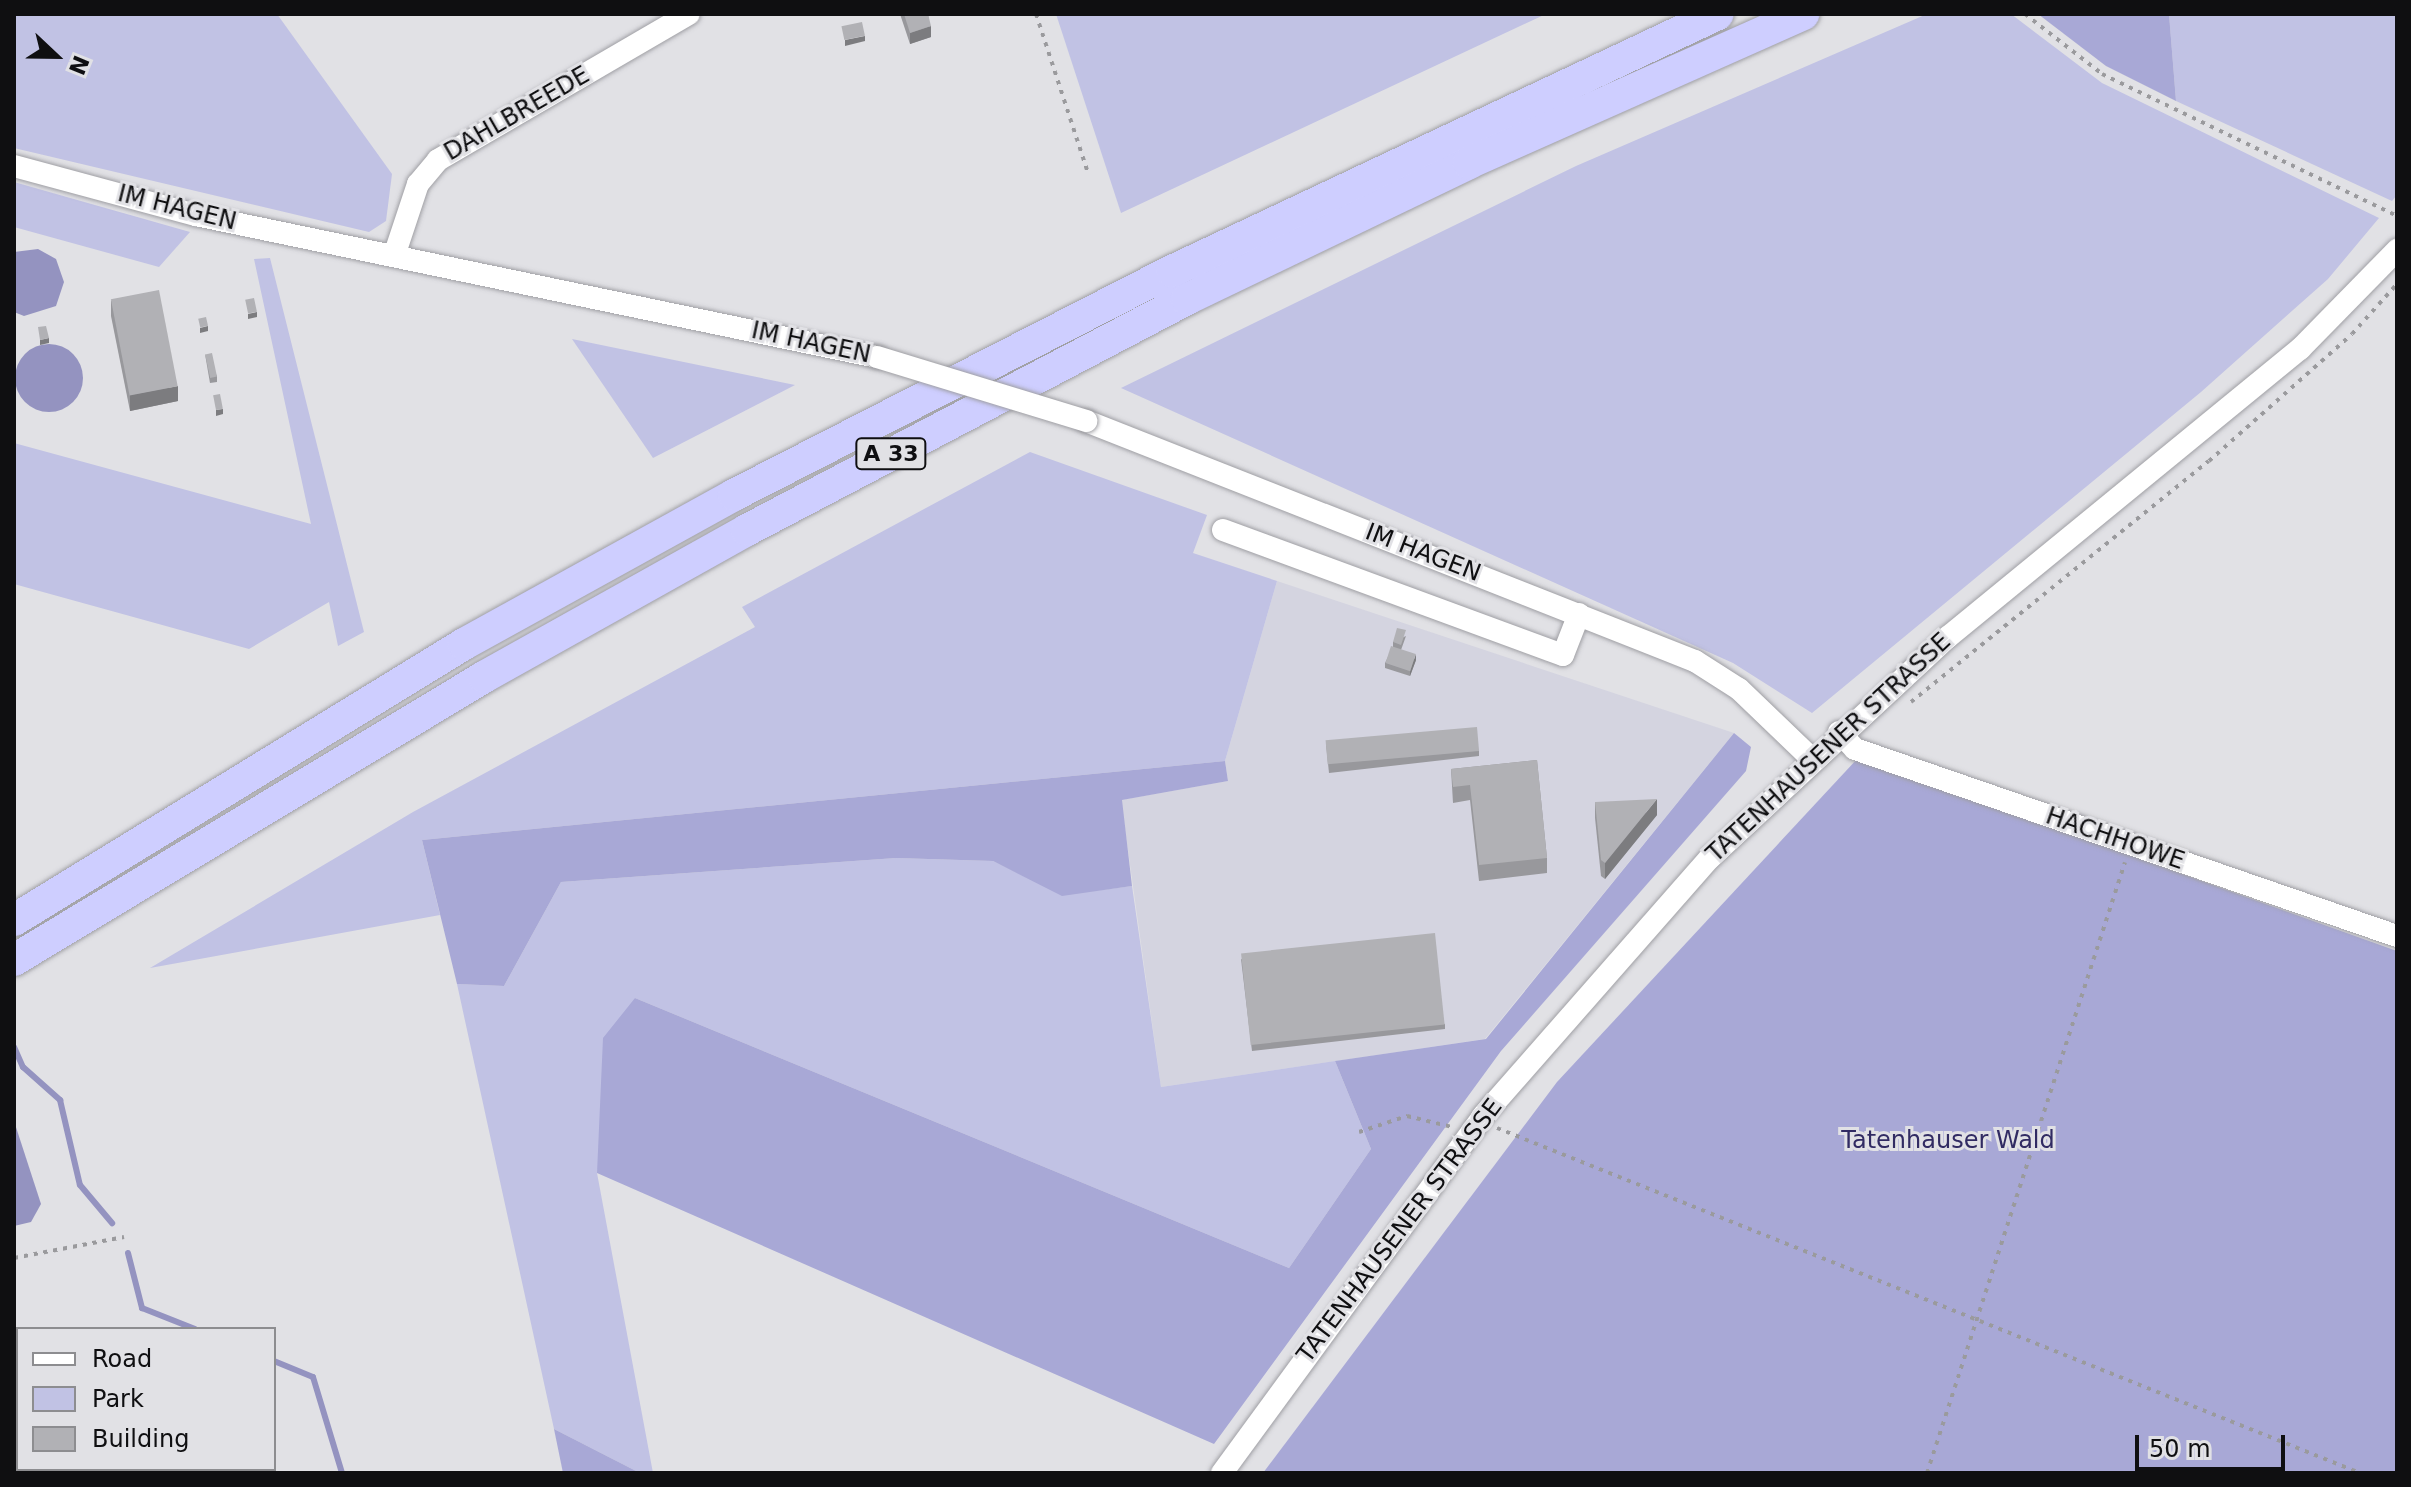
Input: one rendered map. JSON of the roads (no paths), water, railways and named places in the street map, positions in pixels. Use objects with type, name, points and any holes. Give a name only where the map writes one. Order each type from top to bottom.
[{"type":"highway","name":"A 33","points":[[14,920],[464,644],[734,495],[1172,271],[1718,14]]},
{"type":"highway","name":"A 33","points":[[14,960],[484,677],[760,522],[1230,279],[1803,14]]},
{"type":"street","name":"DAHLBREEDE","points":[[394,256],[418,184],[438,160],[689,14]]},
{"type":"street","name":"IM HAGEN","points":[[14,166],[394,256],[877,357],[1086,421],[1579,614],[1728,682],[1811,758]]},
{"type":"street","name":"TATENHAUSENER STRASSE","points":[[1222,1473],[1467,1138],[1710,858],[1839,732],[2300,349],[2397,250]]},
{"type":"street","name":"IM HAGEN","points":[[1223,530],[1563,655],[1579,614]]},
{"type":"street","name":"HACHHOWE","points":[[1839,732],[1855,749],[2397,936]]},
{"type":"waterway","points":[[14,1047],[23,1067],[60,1100],[80,1185],[112,1223]]},
{"type":"waterway","points":[[128,1253],[142,1308],[190,1327]]},
{"type":"waterway","points":[[276,1362],[313,1377],[342,1473]]},
{"type":"park label","name":"Tatenhauser Wald","points":[[1948,1141]]}]
